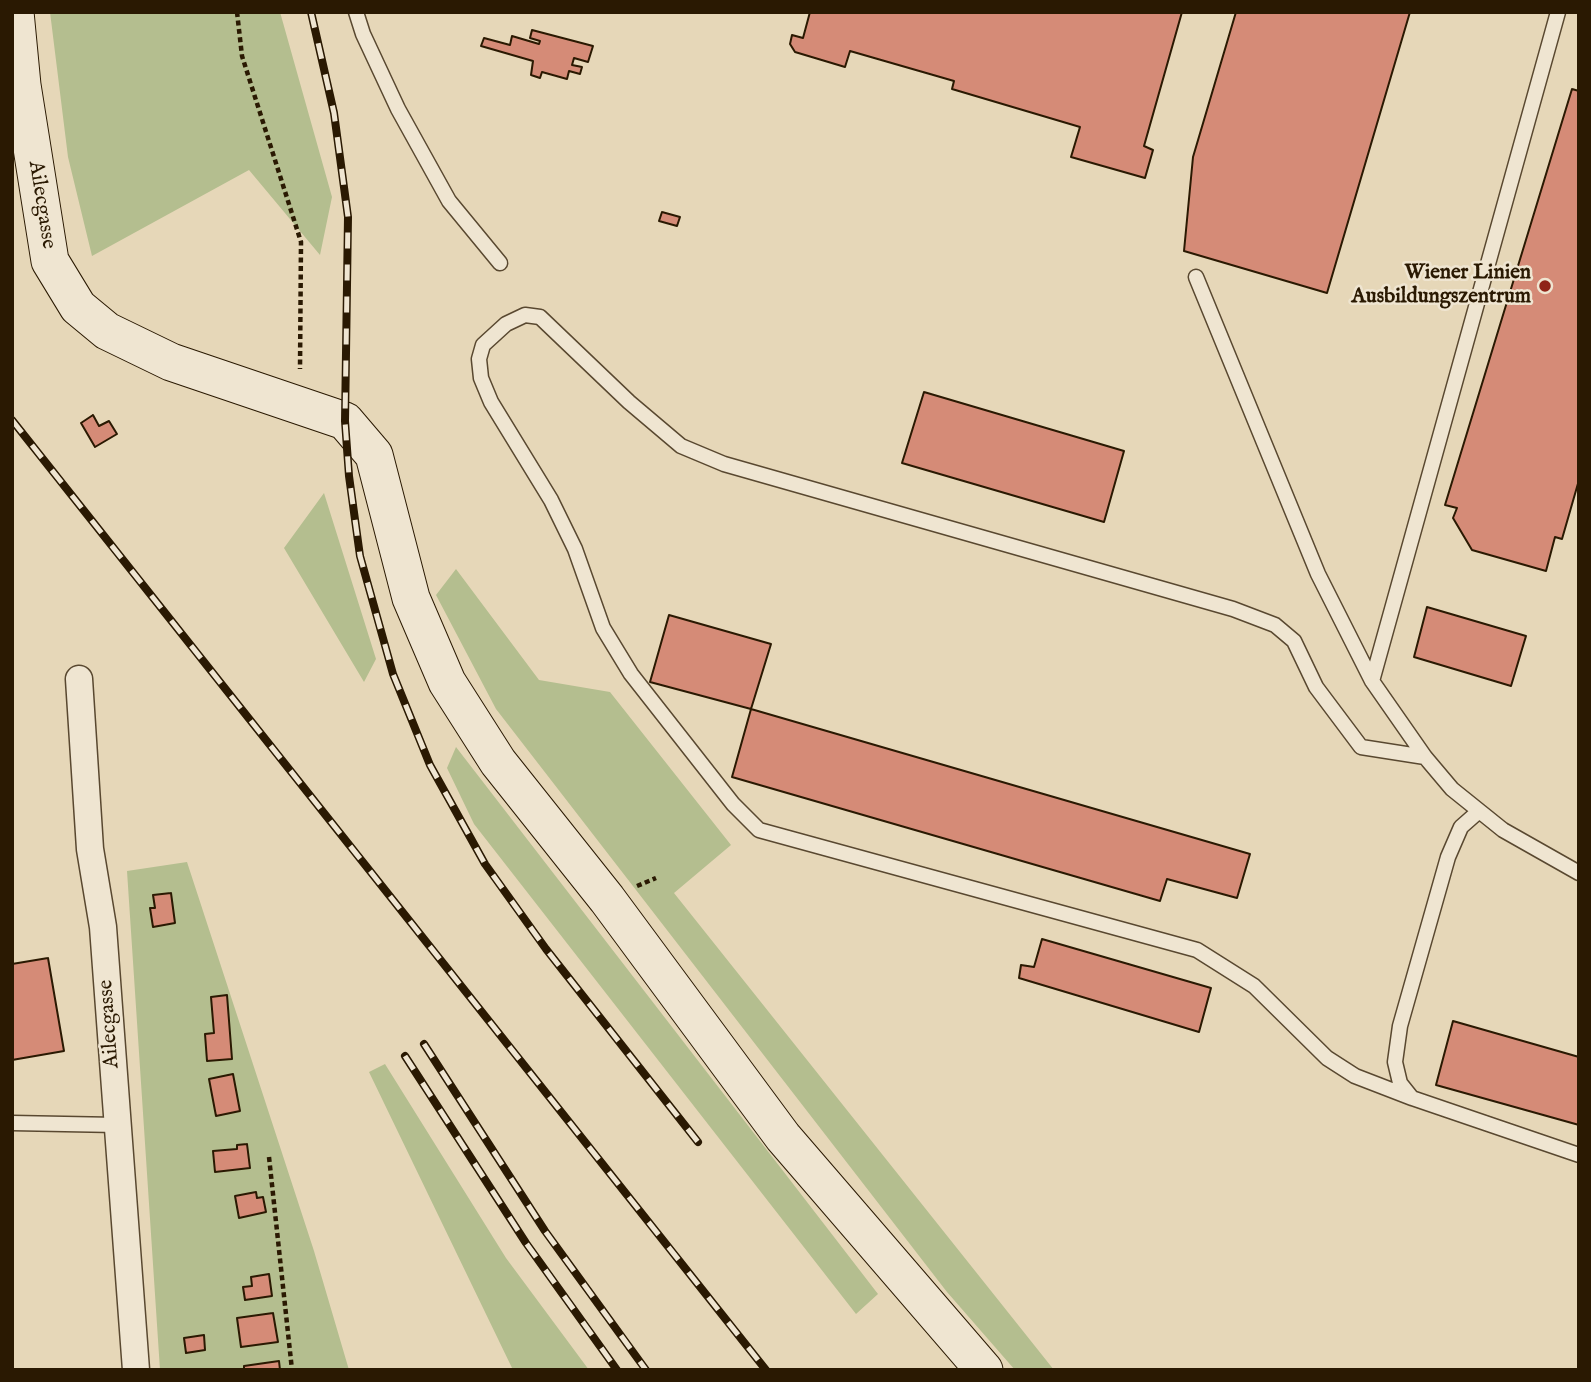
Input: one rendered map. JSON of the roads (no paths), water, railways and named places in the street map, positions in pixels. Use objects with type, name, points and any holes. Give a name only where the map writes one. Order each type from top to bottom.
[{"type":"street","name":"Ailecgasse","points":[[15,12],[22,85],[50,261],[78,307],[107,331],[171,362],[345,421],[374,454],[411,598],[447,682],[498,762],[607,899],[783,1137],[984,1370]]},
{"type":"street","name":"Ailecgasse","points":[[79,679],[90,849],[103,927],[136,1370]]},
{"type":"lane","points":[[356,12],[363,34],[398,109],[449,201],[500,263]]},
{"type":"lane","points":[[1372,681],[1558,12]]},
{"type":"lane","points":[[1196,277],[1318,573],[1372,681],[1425,757],[1452,789],[1478,812],[1531,848],[1579,873]]},
{"type":"lane","points":[[1425,757],[1361,747],[1315,687],[1294,641],[1275,625],[1220,605],[724,464],[681,446],[629,402],[540,317],[524,314],[496,330],[483,345],[479,359],[481,378],[491,402],[551,500],[575,549],[603,628],[631,674],[733,804],[759,831],[1197,950],[1254,986],[1327,1058],[1355,1076],[1579,1155]]},
{"type":"lane","points":[[1412,1098],[1401,1083],[1395,1062],[1400,1026],[1448,857],[1461,827],[1478,812]]},
{"type":"lane","points":[[12,1123],[117,1125]]},
{"type":"railway","points":[[311,12],[334,113],[348,217],[345,421],[349,476],[360,556],[393,674],[430,765],[485,864],[546,949],[698,1142]]},
{"type":"railway","points":[[12,420],[766,1370]]},
{"type":"railway","points":[[424,1044],[545,1231],[646,1370]]},
{"type":"railway","points":[[405,1056],[526,1243],[617,1370]]},
{"type":"place","name":"Wiener Linien Ausbildungszentrum","points":[[1545,286]]}]
